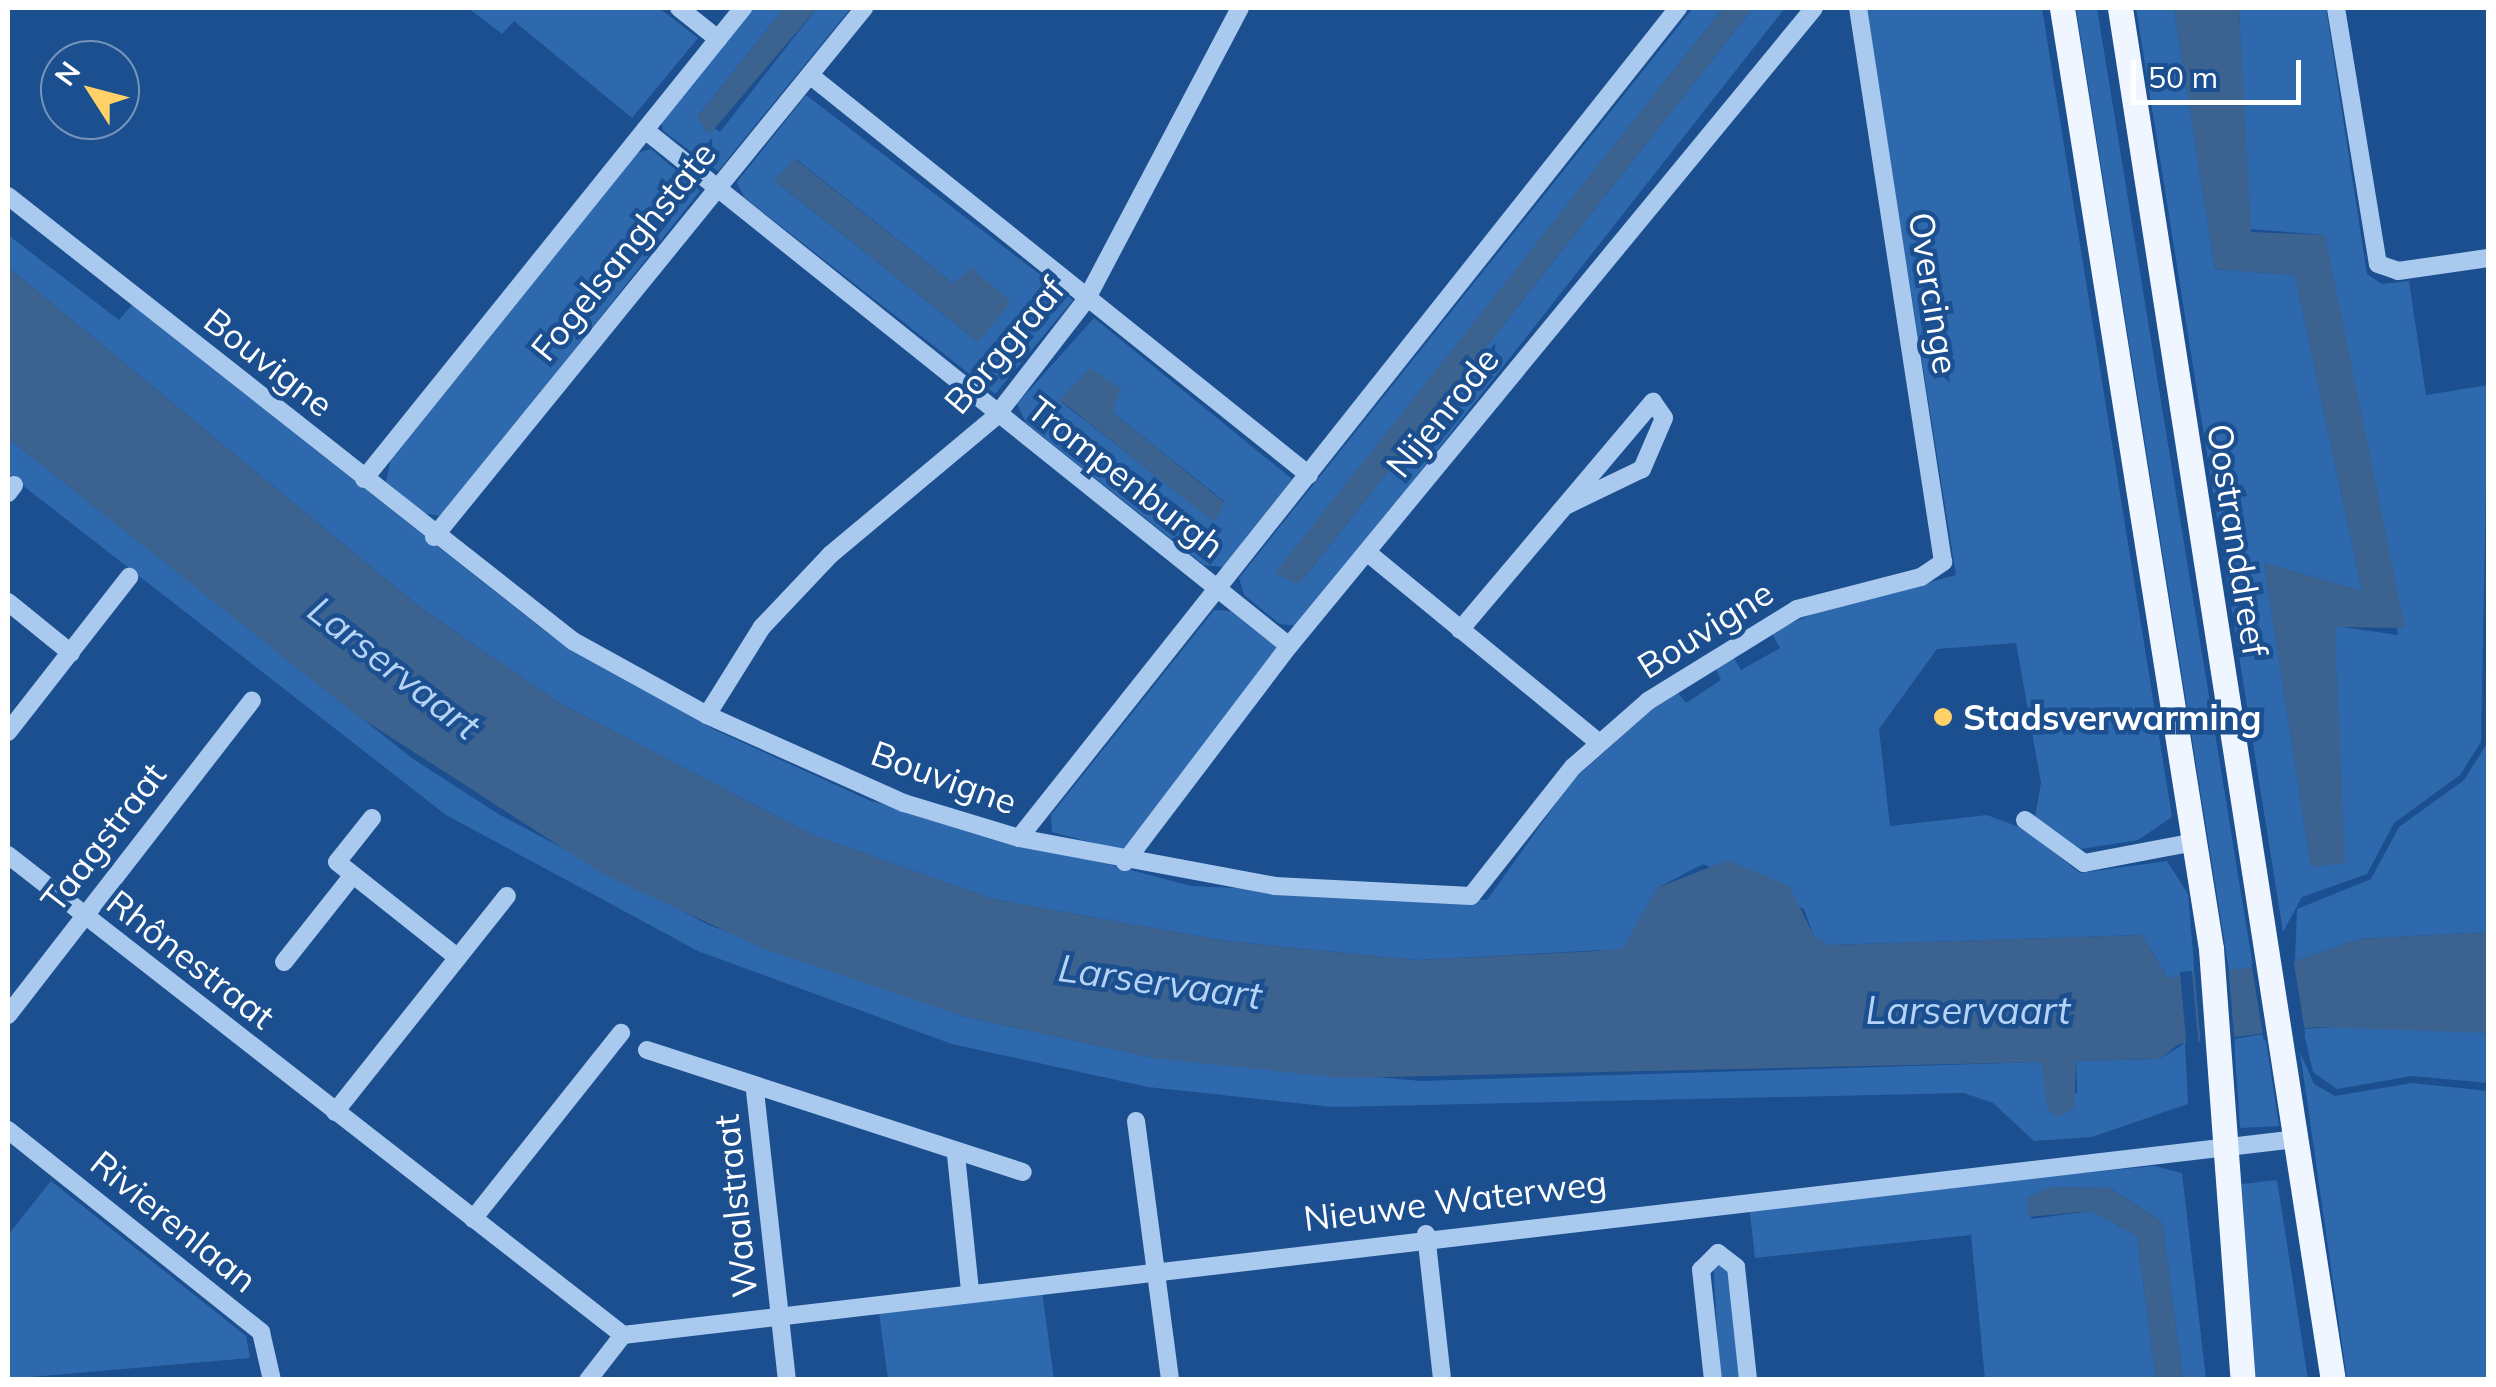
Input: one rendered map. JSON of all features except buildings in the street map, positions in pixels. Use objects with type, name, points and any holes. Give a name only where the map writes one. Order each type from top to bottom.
[{"type":"main road","points":[[2062,8],[2210,949],[2225,1064],[2242,1380]]},
{"type":"main road","name":"Oostranddreef","points":[[2120,8],[2333,1380]]},
{"type":"street","points":[[678,8],[718,39]]},
{"type":"street","name":"Fogelsanghstate","points":[[364,479],[743,8]]},
{"type":"street","name":"Fogelsanghstate","points":[[434,537],[864,8]]},
{"type":"street","name":"Borggraaf","points":[[707,715],[762,627],[830,554],[996,416],[1086,300],[1240,8]]},
{"type":"street","name":"Nijenrode","points":[[1018,838],[1678,8]]},
{"type":"street","name":"Nijenrode","points":[[1125,862],[1289,646],[1814,8]]},
{"type":"street","name":"Overcinge","points":[[1858,8],[1943,562],[1921,578]]},
{"type":"street","points":[[2336,8],[2381,268],[2488,258]]},
{"type":"street","points":[[811,76],[1308,475]]},
{"type":"street","name":"Trompenburgh","points":[[644,130],[996,416],[1289,646]]},
{"type":"street","name":"Bouvigne","points":[[8,196],[434,537],[573,642],[707,715],[904,802],[1018,838],[1125,862],[1274,886],[1471,896],[1599,743],[1648,701],[1798,609],[1921,578]]},
{"type":"street","points":[[1460,630],[1653,402],[1664,418],[1642,469],[1565,506]]},
{"type":"street","points":[[1368,553],[1599,743]]},
{"type":"street","points":[[8,732],[129,578]]},
{"type":"street","points":[[8,602],[71,653]]},
{"type":"street","name":"Taagstraat","points":[[8,1014],[252,700]]},
{"type":"street","points":[[372,818],[337,862],[458,958]]},
{"type":"street","points":[[2025,820],[2084,863],[2195,842]]},
{"type":"street","name":"Rhônestraat","points":[[8,855],[622,1335]]},
{"type":"street","name":"Rhônestraat","points":[[284,962],[353,875]]},
{"type":"street","points":[[335,1112],[507,896]]},
{"type":"street","points":[[473,1220],[621,1034]]},
{"type":"street","name":"Waalstraat","points":[[647,1050],[755,1092],[1023,1172]]},
{"type":"street","name":"Waalstraat","points":[[755,1092],[787,1380]]},
{"type":"street","points":[[1136,1121],[1170,1380]]},
{"type":"street","name":"Rivierenlaan","points":[[8,1130],[261,1332],[272,1380]]},
{"type":"street","name":"Nieuwe Waterweg","points":[[622,1335],[1426,1234],[2296,1138]]},
{"type":"street","points":[[956,1155],[970,1291]]},
{"type":"street","points":[[1426,1234],[1442,1380]]},
{"type":"street","points":[[1714,1380],[1701,1270],[1718,1252],[1736,1267],[1748,1380]]},
{"type":"street","points":[[588,1380],[622,1335]]},
{"type":"shaded area","points":[[468,8],[659,8],[698,38],[632,118],[514,21],[502,34]]},
{"type":"shaded area","points":[[750,8],[784,8],[697,117],[720,132],[817,8],[851,8],[718,171],[663,131],[661,119]]},
{"type":"shaded area","points":[[1693,8],[1723,8],[1275,574],[1305,577],[1753,8],[1785,8],[1299,626],[1280,624],[1244,595],[1239,578]]},
{"type":"shaded area","points":[[1866,8],[2042,8],[2172,817],[2138,840],[2081,849],[2035,817],[2041,783],[2016,643],[1937,649],[1879,729],[1890,826],[1987,815],[2024,829],[2080,873],[2167,861],[2188,894],[2195,976],[2168,978],[2142,935],[1830,945],[1814,937],[1804,909],[1703,864],[1657,888],[1623,949],[1417,960],[1226,941],[993,899],[811,834],[558,702],[421,608],[8,267],[8,235],[119,320],[132,305],[546,632],[713,729],[871,801],[1191,886],[1487,900],[1573,780],[1675,689],[1686,703],[1721,680],[1713,663],[1731,653],[1741,670],[1780,648],[1771,632],[1812,614],[1956,575]]},
{"type":"shaded area","points":[[2076,8],[2097,8],[2253,967],[2229,971]]},
{"type":"shaded area","points":[[2136,8],[2174,8],[2215,269],[2295,275],[2362,591],[2264,563],[2311,867],[2335,626],[2398,635],[2325,235],[2249,229],[2239,8],[2326,8],[2367,274],[2382,284],[2409,281],[2426,395],[2488,385],[2481,742],[2460,775],[2394,823],[2367,874],[2302,897],[2283,932]]},
{"type":"shaded area","points":[[806,95],[1073,300],[995,394],[744,197],[737,182]],"holes":[[[796,159],[954,284],[978,342],[775,181]]]},
{"type":"shaded area","points":[[651,149],[700,191],[454,502],[439,516],[420,512],[386,482],[391,458],[633,154]]},
{"type":"shaded area","points":[[1094,318],[1292,479],[1223,567],[1204,565],[1026,423],[1017,404]],"holes":[[[1060,401],[1112,412],[1225,502],[1214,521]]]},
{"type":"shaded area","points":[[8,438],[413,759],[500,815],[709,925],[962,1016],[1153,1058],[1422,1081],[2041,1062],[2077,1094],[2076,1061],[2160,1059],[2185,1043],[2188,1104],[2092,1137],[2034,1141],[1993,1103],[1964,1093],[1333,1107],[1148,1087],[952,1044],[698,951],[446,815],[8,474]]},
{"type":"shaded area","points":[[1214,610],[1231,611],[1280,650],[1124,851],[1052,832],[1051,815]]},
{"type":"shaded area","points":[[2488,742],[2488,932],[2359,939],[2295,961],[2297,909],[2371,879],[2399,827],[2464,780]]},
{"type":"shaded area","points":[[2386,1024],[2488,1033],[2488,1083],[2412,1076],[2337,1089],[2313,1072],[2303,1029]]},
{"type":"shaded area","points":[[2265,1034],[2279,1126],[2240,1128],[2234,1039]]},
{"type":"shaded area","points":[[2300,1052],[2314,1084],[2335,1096],[2412,1083],[2488,1091],[2488,1379],[2347,1379]]},
{"type":"shaded area","points":[[2154,1166],[2182,1173],[2206,1379],[2183,1379],[2162,1222],[2110,1188],[2053,1187],[2030,1219],[2091,1211],[2137,1236],[2156,1379],[1985,1379],[1971,1235],[1755,1258],[1749,1206]]},
{"type":"shaded area","points":[[2277,1180],[2308,1379],[2253,1379],[2242,1184]]},
{"type":"shaded area","points":[[51,1181],[246,1336],[250,1358],[8,1379],[8,1235]]},
{"type":"shaded area","points":[[1713,1261],[1727,1264],[1741,1379],[1720,1379]]},
{"type":"shaded area","points":[[1042,1291],[1054,1379],[888,1379],[879,1313]]},
{"type":"water","points":[[784,8],[817,8],[709,135],[697,117]]},
{"type":"water","points":[[1723,8],[1753,8],[1305,577],[1297,584],[1275,573]]},
{"type":"water","points":[[2174,8],[2239,8],[2251,232],[2325,235],[2405,628],[2335,627],[2345,863],[2311,867],[2264,563],[2362,591],[2295,275],[2215,269]]},
{"type":"water","points":[[795,159],[954,284],[971,267],[1011,302],[978,342],[774,180]]},
{"type":"water","name":"Larservaart","points":[[8,267],[421,608],[558,702],[811,834],[993,899],[1226,941],[1417,960],[1597,951],[1623,948],[1657,888],[1728,860],[1789,886],[1814,936],[1830,945],[2142,935],[2168,978],[2295,961],[2359,939],[2488,932],[2488,1033],[2317,1027],[2179,1044],[2160,1059],[2076,1061],[2074,1109],[2058,1117],[2048,1111],[2041,1062],[1342,1078],[1153,1058],[962,1016],[762,948],[603,874],[355,714],[8,438]]},
{"type":"water","points":[[1090,368],[1121,389],[1112,412],[1225,503],[1214,522],[1060,400]]},
{"type":"water","points":[[2053,1187],[2110,1188],[2162,1222],[2183,1379],[2156,1379],[2137,1236],[2091,1211],[2028,1217],[2027,1197]]},
{"type":"pier","points":[[2293,957],[2305,1034],[2264,1041],[2252,964]]},
{"type":"pier","points":[[2228,966],[2235,1044],[2201,1047],[2194,969]]},
{"type":"pier","points":[[2192,971],[2199,1047],[2187,1048],[2180,972]]},
{"type":"place","name":"Stadsverwarming","points":[[1943,717]]}]
